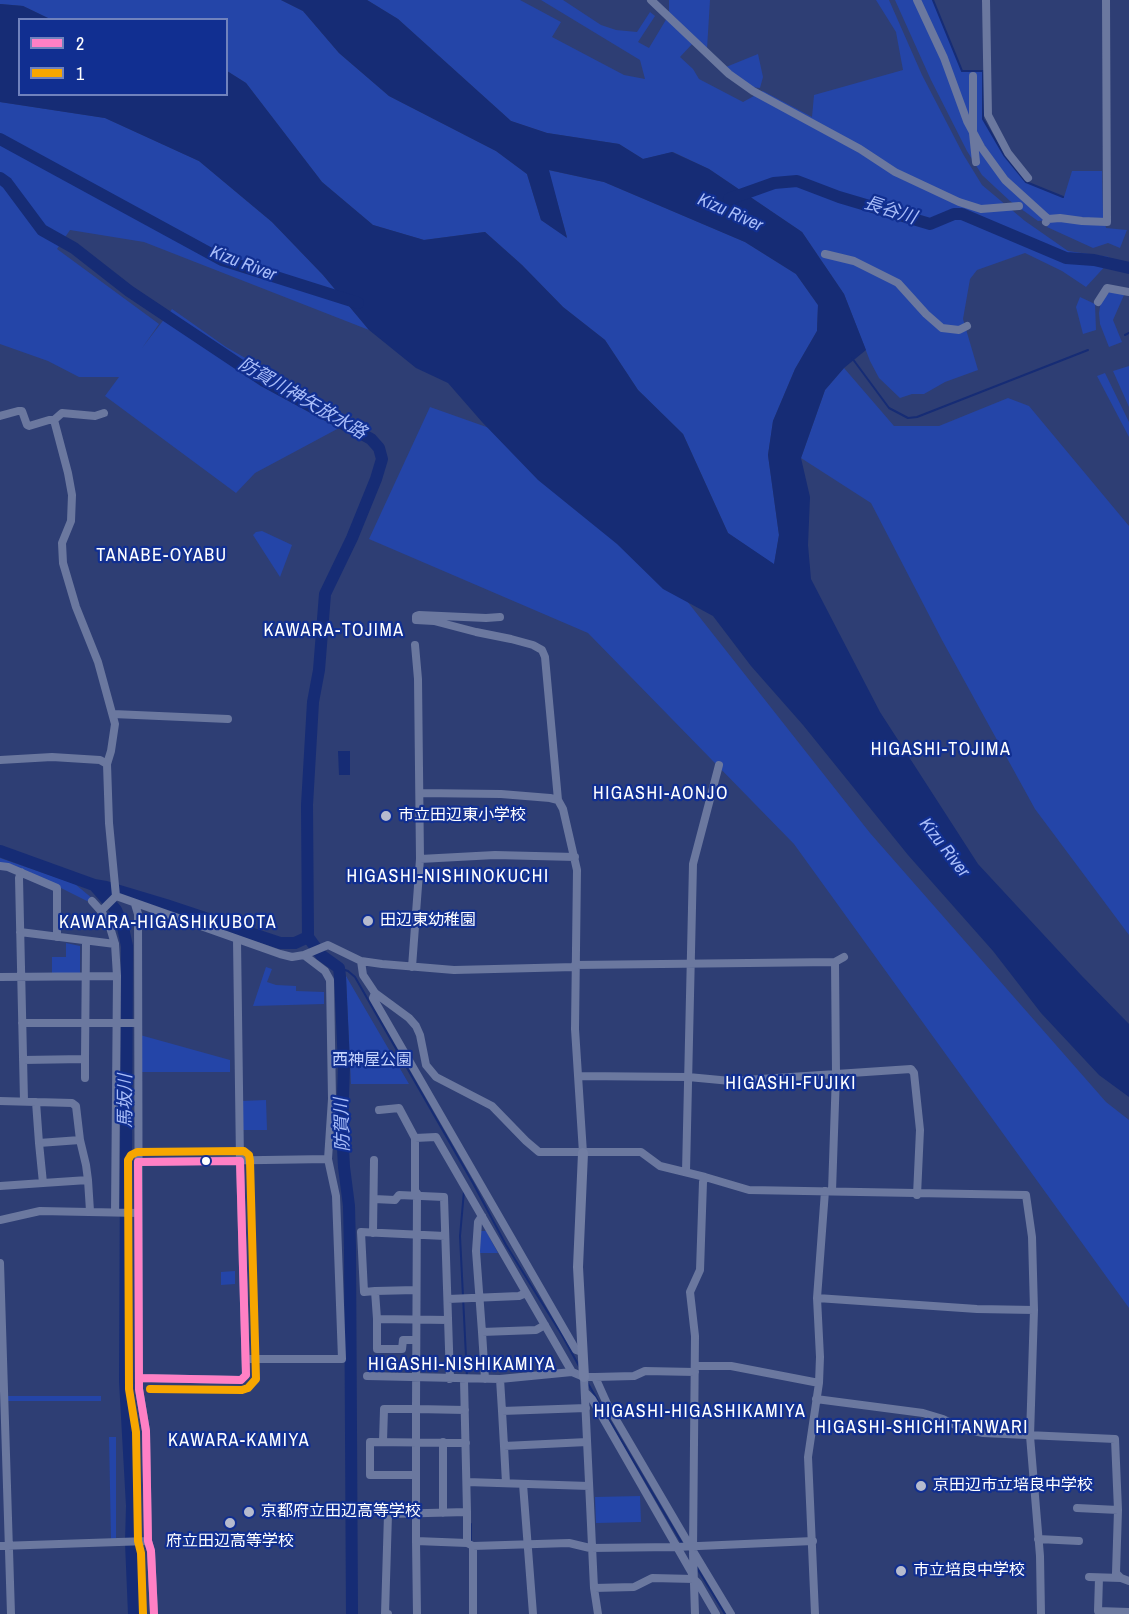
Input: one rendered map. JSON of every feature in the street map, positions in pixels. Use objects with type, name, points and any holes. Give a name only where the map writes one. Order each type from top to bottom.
[{"type":"street","points":[[651,0],[729,74],[753,91],[860,149],[895,172],[959,202],[981,209],[1019,206]]},
{"type":"street","points":[[917,0],[944,58],[973,133],[1005,180],[1047,221],[1060,218],[1082,222],[1107,222],[1106,0]]},
{"type":"street","points":[[986,0],[988,115],[1008,153],[1028,178]]},
{"type":"street","points":[[973,76],[973,133],[976,162]]},
{"type":"street","points":[[825,254],[854,261],[898,283],[942,328],[959,330],[967,326]]},
{"type":"street","points":[[1098,302],[1107,288],[1129,292]]},
{"type":"street","points":[[0,416],[22,411],[29,426],[54,420],[62,413],[95,416],[104,413]]},
{"type":"street","points":[[54,420],[72,495],[71,521],[62,543],[63,563],[113,714],[114,737],[107,764],[114,893],[103,909]]},
{"type":"street","points":[[500,617],[420,615],[416,616],[416,620],[434,621],[533,645],[542,650],[545,657],[558,800],[577,870],[575,1029],[583,1153],[578,1267],[582,1352],[589,1377],[731,1614]]},
{"type":"street","points":[[412,967],[420,859],[418,679],[415,645]]},
{"type":"street","points":[[113,714],[228,719]]},
{"type":"street","points":[[0,760],[52,757],[100,760],[107,764]]},
{"type":"street","points":[[686,1172],[693,864],[719,765]]},
{"type":"street","points":[[420,793],[501,794],[558,800]]},
{"type":"street","points":[[420,859],[495,855],[574,857]]},
{"type":"street","points":[[0,867],[8,867],[57,888],[57,937]]},
{"type":"street","points":[[21,872],[19,878],[24,1101]]},
{"type":"street","points":[[114,893],[135,904],[292,957],[328,945],[362,961],[454,970],[690,963],[835,962],[844,957]]},
{"type":"street","points":[[92,901],[103,909],[115,945],[119,1023],[118,1212]]},
{"type":"street","points":[[135,904],[138,914],[135,1023],[139,1378],[146,1431],[148,1541],[151,1551],[154,1614]]},
{"type":"street","points":[[20,933],[115,945]]},
{"type":"street","points":[[139,1378],[241,1380],[246,1375],[237,940]]},
{"type":"street","points":[[85,1078],[86,942]]},
{"type":"street","points":[[246,1359],[342,1359],[336,1196],[328,1159],[333,1099],[330,980],[326,970],[306,954]]},
{"type":"street","points":[[362,961],[363,975],[375,993],[409,1018],[416,1026],[426,1065],[436,1077],[492,1106],[539,1152],[641,1152],[660,1166],[749,1190],[917,1195],[1026,1195],[1032,1237],[1034,1310],[1030,1375],[1030,1436],[1041,1614]]},
{"type":"street","points":[[815,1614],[808,1457],[819,1383],[817,1298],[829,1191],[836,1074],[835,962]]},
{"type":"street","points":[[0,976],[117,976]]},
{"type":"street","points":[[375,993],[373,998],[576,1350],[582,1352]]},
{"type":"street","points":[[22,1023],[135,1023]]},
{"type":"street","points":[[23,1060],[85,1059]]},
{"type":"street","points":[[578,1076],[688,1077],[731,1081],[911,1069],[914,1073],[920,1130],[917,1195]]},
{"type":"street","points":[[0,1101],[72,1103],[76,1106],[88,1180],[90,1211]]},
{"type":"street","points":[[36,1102],[43,1183]]},
{"type":"street","points":[[379,1110],[399,1108],[416,1138],[417,1614]]},
{"type":"street","points":[[416,1138],[453,1135]]},
{"type":"street","points":[[436,1137],[572,1372]]},
{"type":"street","points":[[39,1143],[80,1140]]},
{"type":"street","points":[[138,1162],[328,1159]]},
{"type":"street","points":[[373,1233],[374,1160]]},
{"type":"street","points":[[695,1614],[691,1548],[695,1336],[690,1292],[700,1270],[705,1177]]},
{"type":"street","points":[[0,1186],[88,1180]]},
{"type":"street","points":[[374,1199],[395,1200],[399,1194],[444,1197],[450,1379]]},
{"type":"street","points":[[0,1220],[40,1211],[137,1213]]},
{"type":"street","points":[[482,1216],[478,1222],[476,1251],[485,1379]]},
{"type":"street","points":[[416,1290],[364,1292],[361,1232],[445,1236]]},
{"type":"street","points":[[0,1263],[3,1445],[11,1614]]},
{"type":"street","points":[[375,1291],[377,1349],[402,1349],[403,1340],[416,1340]]},
{"type":"street","points":[[448,1299],[519,1296],[526,1293]]},
{"type":"street","points":[[817,1298],[977,1309],[1034,1310]]},
{"type":"street","points":[[377,1319],[448,1320]]},
{"type":"street","points":[[482,1332],[536,1330],[545,1325]]},
{"type":"street","points":[[367,1376],[467,1380],[572,1372],[589,1377],[634,1376],[645,1371],[731,1366],[819,1383]]},
{"type":"street","points":[[589,1377],[586,1408],[590,1548],[598,1614]]},
{"type":"street","points":[[500,1379],[506,1483]]},
{"type":"street","points":[[467,1380],[465,1410],[467,1512],[473,1614]]},
{"type":"street","points":[[586,1393],[592,1399],[716,1614]]},
{"type":"street","points":[[816,1399],[922,1413],[943,1419],[961,1428],[983,1433],[1115,1440],[1118,1510],[1116,1573],[1121,1578]]},
{"type":"street","points":[[502,1411],[586,1408]]},
{"type":"street","points":[[383,1442],[384,1409],[465,1410]]},
{"type":"street","points":[[416,1475],[370,1475],[370,1442],[466,1443]]},
{"type":"street","points":[[442,1513],[443,1442]]},
{"type":"street","points":[[504,1446],[587,1442]]},
{"type":"street","points":[[467,1482],[589,1486]]},
{"type":"street","points":[[523,1484],[534,1614]]},
{"type":"street","points":[[1077,1508],[1118,1510]]},
{"type":"street","points":[[388,1614],[385,1614],[388,1514],[467,1512]]},
{"type":"street","points":[[1038,1539],[1079,1540]]},
{"type":"street","points":[[416,1541],[470,1545],[569,1543],[590,1548],[691,1548],[813,1540]]},
{"type":"street","points":[[0,1546],[148,1541]]},
{"type":"street","points":[[594,1588],[634,1587],[652,1578],[694,1577]]},
{"type":"street","points":[[1089,1577],[1121,1578],[1129,1581]]},
{"type":"street","points":[[1099,1578],[1098,1611],[1129,1612]]},
{"type":"green space","points":[[0,0],[281,0],[303,11],[339,53],[389,96],[496,151],[527,174],[541,220],[567,237],[548,170],[604,182],[745,242],[796,274],[818,305],[817,331],[795,369],[773,421],[768,455],[779,535],[774,565],[728,533],[683,434],[638,390],[605,340],[563,307],[522,265],[485,232],[424,240],[373,225],[322,182],[246,83],[228,72],[228,18],[48,18],[23,6],[0,4]]},
{"type":"green space","points":[[367,0],[520,0],[561,22],[552,37],[624,75],[645,79],[640,60],[541,0],[563,0],[601,25],[616,30],[637,32],[650,12],[655,16],[638,42],[649,48],[667,18],[694,42],[680,57],[693,69],[699,79],[743,102],[763,91],[812,117],[814,95],[903,70],[896,32],[876,0],[889,0],[922,75],[963,154],[982,185],[1025,221],[1068,251],[1109,257],[1109,262],[1086,287],[1062,271],[1025,253],[977,270],[970,279],[963,319],[978,370],[945,382],[924,394],[912,394],[900,398],[879,378],[844,294],[802,232],[709,169],[673,152],[643,159],[619,144],[547,133],[511,121],[398,19]]},
{"type":"green space","points":[[669,0],[710,0],[707,49],[669,12]]},
{"type":"green space","points":[[895,0],[933,0],[962,70],[983,71],[983,119],[1004,155],[1026,182],[1064,197],[1072,171],[1102,171],[1103,214],[1106,228],[1127,230],[1120,248],[1108,243],[1093,248],[1047,227],[1051,220],[1038,221],[1010,201],[982,175],[967,151],[931,80]]},
{"type":"green space","points":[[758,54],[763,77],[760,88],[751,87],[730,73],[726,67]]},
{"type":"green space","points":[[0,102],[105,118],[199,161],[272,222],[323,275],[369,330],[144,242],[70,230],[57,249],[159,324],[142,348],[172,309],[226,347],[354,420],[255,473],[236,493],[105,396],[119,377],[79,377],[48,361],[0,344]]},
{"type":"green space","points":[[1110,291],[1124,295],[1113,320],[1122,342],[1109,347],[1100,324],[1099,313],[1101,301]]},
{"type":"green space","points":[[1080,297],[1095,304],[1096,330],[1083,334],[1076,307]]},
{"type":"green space","points":[[1129,366],[1129,407],[1113,371]]},
{"type":"green space","points":[[844,368],[894,426],[939,426],[1008,398],[1029,406],[1129,526],[1129,935],[1035,809],[942,640],[871,503],[801,458],[825,390]]},
{"type":"green space","points":[[1105,373],[1129,422],[1129,437],[1097,376]]},
{"type":"green space","points":[[430,407],[574,458],[870,833],[1106,1102],[1129,1120],[1129,1308],[794,844],[588,633],[369,539]]},
{"type":"green space","points":[[262,531],[292,545],[280,577],[253,535]]},
{"type":"green space","points":[[0,858],[75,884],[93,899],[87,901],[57,886],[0,864]]},
{"type":"green space","points":[[66,943],[80,946],[80,975],[52,975],[52,957],[66,957]]},
{"type":"green space","points":[[266,967],[272,969],[267,982],[296,986],[296,991],[324,992],[324,1004],[253,1006]]},
{"type":"green space","name":"西神屋公園","points":[[346,976],[409,1084],[351,1084]]},
{"type":"green space","points":[[140,1035],[230,1060],[230,1072],[140,1072]]},
{"type":"green space","points":[[266,1100],[267,1130],[241,1130],[241,1101]]},
{"type":"green space","points":[[480,1231],[486,1231],[498,1253],[479,1253]]},
{"type":"green space","points":[[235,1271],[235,1284],[221,1285],[221,1272]]},
{"type":"green space","points":[[5,1396],[101,1396],[101,1401],[6,1401]]},
{"type":"green space","points":[[109,1437],[116,1437],[116,1540],[111,1540]]},
{"type":"green space","points":[[640,1496],[641,1522],[596,1523],[595,1497]]},
{"type":"water","points":[[281,0],[367,0],[398,19],[511,121],[547,133],[619,144],[643,159],[672,152],[709,169],[802,232],[844,294],[866,350],[844,368],[825,390],[801,458],[810,497],[808,545],[811,579],[880,712],[978,864],[1129,1024],[1129,1097],[1099,1075],[1041,1013],[993,951],[908,855],[803,725],[751,666],[713,616],[663,589],[617,544],[538,480],[448,383],[416,368],[369,330],[323,275],[272,222],[199,161],[105,118],[0,102],[0,4],[23,6],[48,18],[18,18],[18,96],[228,96],[228,72],[246,83],[322,182],[373,225],[424,240],[485,232],[522,265],[563,307],[605,340],[638,390],[683,434],[728,533],[774,564],[779,535],[768,455],[773,421],[795,369],[817,331],[818,305],[796,274],[745,242],[604,182],[549,170],[567,238],[541,220],[527,174],[496,151],[389,96],[339,53],[303,11]]},
{"type":"water","points":[[338,751],[350,751],[350,775],[339,775]]},
{"type":"waterway","points":[[933,0],[962,71],[983,71],[983,119],[1004,155],[1026,182],[1063,197]]},
{"type":"waterway","name":"Kizu River","points":[[0,139],[222,260],[358,303]]},
{"type":"waterway","name":"防賀川神矢放水路","points":[[0,178],[7,183],[42,230],[74,248],[129,291],[264,381],[371,439],[379,448],[382,459],[376,479],[352,538],[325,594],[319,670],[313,702],[307,805],[308,937]]},
{"type":"waterway","name":"長谷川","points":[[729,199],[774,183],[797,181],[839,197],[930,224],[954,214],[962,214],[1066,258],[1094,260],[1129,268]]},
{"type":"waterway","points":[[1125,335],[1129,333]]},
{"type":"waterway","points":[[852,358],[889,408],[908,418],[917,417],[1088,350]]},
{"type":"waterway","name":"防賀川","points":[[0,851],[94,885],[166,905],[280,943],[295,943],[308,937]]},
{"type":"waterway","name":"馬坂川","points":[[94,885],[116,910],[122,923],[127,946],[125,1381],[132,1506],[134,1614]]},
{"type":"waterway","name":"防賀川","points":[[308,937],[321,955],[339,968],[340,977],[344,1065],[342,1129],[349,1206],[350,1248],[352,1614]]},
{"type":"waterway","points":[[339,968],[355,977],[506,1245],[579,1366]]},
{"type":"waterway","points":[[464,1191],[460,1236],[467,1377]]},
{"type":"waterway","points":[[587,1382],[683,1545]]},
{"type":"waterway","points":[[471,1524],[471,1542]]},
{"type":"waterway","points":[[697,1568],[725,1614]]},
{"type":"transit line","name":"1","points":[[143,1614],[141,1553],[138,1541],[136,1432],[129,1389],[128,1160],[137,1152],[244,1151],[249,1155],[250,1161],[256,1379],[248,1388],[242,1390],[150,1389]]},
{"type":"transit line","name":"2","points":[[139,1378],[241,1380],[246,1375],[240,1161],[138,1162],[139,1389],[146,1431],[148,1541],[151,1551],[154,1614]]},
{"type":"place","name":"市立田辺東小学校","points":[[386,816]]},
{"type":"place","name":"田辺東幼稚園","points":[[368,921]]},
{"type":"place","name":"京田辺市立培良中学校","points":[[921,1486]]},
{"type":"place","name":"京都府立田辺高等学校","points":[[249,1512]]},
{"type":"place","name":"府立田辺高等学校","points":[[230,1523]]},
{"type":"place","name":"市立培良中学校","points":[[901,1571]]},
{"type":"district","name":"TANABE-OYABU","points":[[162,556]]},
{"type":"district","name":"KAWARA-TOJIMA","points":[[334,631]]},
{"type":"district","name":"HIGASHI-TOJIMA","points":[[941,750]]},
{"type":"district","name":"HIGASHI-AONJO","points":[[661,794]]},
{"type":"district","name":"HIGASHI-NISHINOKUCHI","points":[[448,877]]},
{"type":"district","name":"KAWARA-HIGASHIKUBOTA","points":[[168,923]]},
{"type":"district","name":"HIGASHI-FUJIKI","points":[[791,1084]]},
{"type":"district","name":"HIGASHI-NISHIKAMIYA","points":[[462,1365]]},
{"type":"district","name":"HIGASHI-HIGASHIKAMIYA","points":[[700,1412]]},
{"type":"district","name":"HIGASHI-SHICHITANWARI","points":[[922,1428]]},
{"type":"district","name":"KAWARA-KAMIYA","points":[[239,1441]]}]
